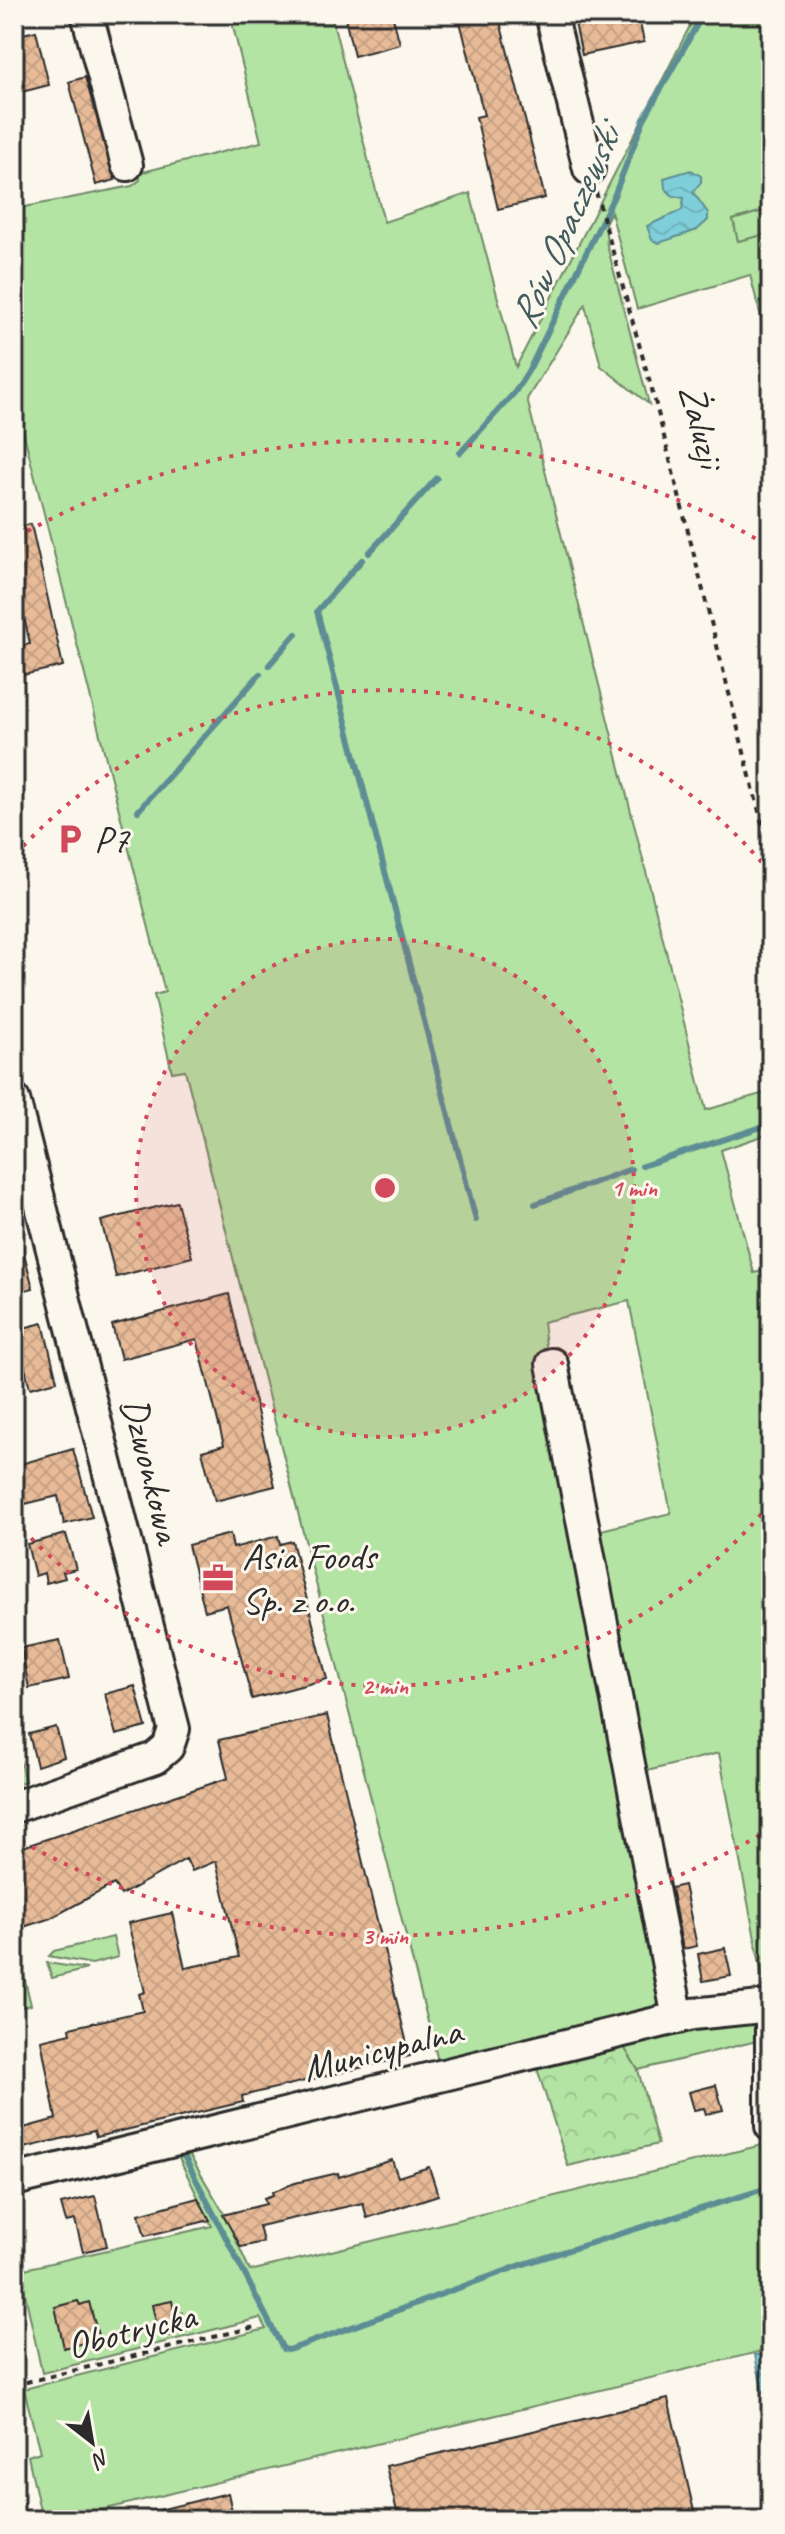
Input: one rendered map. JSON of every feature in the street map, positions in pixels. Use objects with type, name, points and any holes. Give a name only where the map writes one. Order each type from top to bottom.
[{"type":"street","points":[[87,14],[127,165]]},
{"type":"street","points":[[551,14],[589,169]]},
{"type":"street","name":"Dzwonkowa","points":[[14,1100],[174,1729],[168,1747],[155,1758],[14,1807]]},
{"type":"street","points":[[552,1364],[678,2018]]},
{"type":"street","name":"Municypalna","points":[[14,2180],[678,2018],[746,2006],[771,2006]]},
{"type":"street","points":[[771,2006],[771,2126]]},
{"type":"path","name":"Żaluzji","points":[[589,169],[654,397],[771,859]]},
{"type":"path","name":"Obotrycka","points":[[14,2385],[259,2326]]},
{"type":"green space","points":[[230,14],[331,14],[384,222],[470,193],[516,367],[696,14],[771,14],[771,165],[760,191],[771,203],[770,209],[733,220],[738,241],[771,233],[771,355],[750,275],[637,309],[611,212],[605,223],[607,245],[649,404],[601,366],[585,305],[527,399],[706,1110],[771,1091],[771,1133],[721,1150],[754,1273],[771,1269],[771,1998],[765,1990],[719,1753],[639,1773],[593,1532],[671,1513],[629,1301],[543,1322],[555,1414],[666,2013],[439,2065],[185,1070],[172,1072],[154,995],[165,992],[14,395],[14,209],[132,186],[140,180],[139,173],[261,142]]},
{"type":"green space","points":[[771,203],[771,233],[738,241],[733,220],[770,209]]},
{"type":"green space","points":[[14,1736],[25,1781],[14,1785]]},
{"type":"green space","points":[[113,1937],[118,1957],[92,1964],[49,1956],[54,1951]]},
{"type":"green space","points":[[47,1963],[87,1969],[52,1978]]},
{"type":"green space","points":[[18,1969],[24,1976],[31,2005],[23,2007],[19,1993],[14,1994],[14,1970]]},
{"type":"green space","points":[[745,2014],[756,2017],[757,2041],[638,2070],[622,2044]]},
{"type":"green space","points":[[622,2044],[638,2070],[658,2144],[568,2166],[536,2065]]},
{"type":"green space","points":[[766,2144],[771,2201],[771,2349],[60,2520],[42,2520],[28,2456],[40,2452],[24,2389],[266,2329],[260,2318],[42,2373],[20,2270],[212,2226],[177,2154],[187,2151],[225,2215],[250,2271]]},
{"type":"water","points":[[691,170],[701,176],[701,182],[693,192],[708,213],[708,220],[697,230],[659,243],[652,240],[647,226],[682,210],[684,198],[673,196],[665,188],[664,178]]},
{"type":"water","points":[[771,2354],[771,2431],[755,2355]]},
{"type":"building","points":[[344,14],[392,14],[400,44],[354,56]]},
{"type":"building","points":[[458,14],[498,14],[545,198],[498,209],[476,117],[484,115]]},
{"type":"building","points":[[573,14],[638,14],[644,42],[582,55]]},
{"type":"building","points":[[36,31],[49,85],[14,94],[14,36]]},
{"type":"building","points":[[85,77],[115,180],[96,185],[69,82]]},
{"type":"building","points":[[31,524],[63,666],[14,677],[14,647],[30,644],[14,572],[14,528]]},
{"type":"building","points":[[177,1202],[192,1257],[116,1277],[101,1221]]},
{"type":"building","points":[[14,1238],[20,1238],[33,1288],[14,1293]]},
{"type":"building","points":[[229,1294],[275,1486],[215,1501],[202,1451],[224,1445],[197,1339],[121,1359],[112,1325]]},
{"type":"building","points":[[43,1323],[57,1381],[30,1388],[15,1330]]},
{"type":"building","points":[[73,1449],[92,1517],[64,1524],[58,1496],[25,1504],[20,1486],[14,1488],[14,1466]]},
{"type":"building","points":[[66,1534],[76,1569],[63,1572],[65,1578],[46,1583],[44,1573],[35,1576],[27,1544]]},
{"type":"building","points":[[230,1534],[233,1548],[278,1536],[280,1544],[292,1541],[327,1679],[252,1699],[227,1605],[205,1611],[188,1545]]},
{"type":"building","points":[[60,1640],[69,1679],[29,1688],[21,1648]]},
{"type":"building","points":[[135,1686],[146,1727],[116,1735],[105,1694]]},
{"type":"building","points":[[327,1715],[410,2056],[242,2096],[243,2102],[96,2137],[94,2131],[24,2148],[20,2129],[56,2119],[41,2040],[71,2033],[70,2028],[143,2011],[139,1994],[145,1992],[128,1923],[172,1913],[185,1968],[239,1957],[216,1861],[192,1871],[186,1859],[121,1895],[114,1884],[51,1918],[14,1930],[14,1850],[228,1778],[219,1740]]},
{"type":"building","points":[[56,1727],[64,1757],[37,1766],[29,1734]]},
{"type":"building","points":[[684,1885],[697,1946],[683,1949],[671,1888]]},
{"type":"building","points":[[725,1948],[731,1976],[703,1981],[698,1954]]},
{"type":"building","points":[[716,2085],[723,2110],[706,2114],[704,2108],[694,2110],[689,2092]]},
{"type":"building","points":[[392,2160],[398,2177],[429,2167],[438,2195],[367,2218],[363,2203],[259,2226],[263,2242],[241,2247],[223,2215],[266,2204],[264,2198],[273,2195],[272,2192],[295,2183],[338,2173],[339,2177]]},
{"type":"building","points":[[95,2196],[107,2246],[83,2252],[75,2220],[66,2222],[61,2204]]},
{"type":"building","points":[[198,2198],[210,2220],[145,2236],[139,2214]]},
{"type":"building","points":[[78,2301],[80,2305],[89,2302],[99,2339],[64,2348],[55,2307]]},
{"type":"building","points":[[172,2301],[175,2315],[182,2313],[186,2331],[160,2338],[152,2305]]},
{"type":"building","points":[[668,2399],[696,2520],[399,2520],[386,2466]]},
{"type":"building","points":[[228,2493],[234,2520],[144,2520],[143,2514]]},
{"type":"waterway","name":"Rów Opaczewski","points":[[460,453],[515,392],[530,368],[614,196],[644,119],[703,14]]},
{"type":"waterway","name":"Rów Opaczewski","points":[[369,553],[437,478]]},
{"type":"waterway","points":[[362,560],[317,611],[476,1220]]},
{"type":"waterway","name":"Rów Opaczewski","points":[[269,665],[296,634]]},
{"type":"waterway","name":"Rów Opaczewski","points":[[138,811],[260,674]]},
{"type":"waterway","points":[[642,1166],[771,1124]]},
{"type":"waterway","points":[[535,1204],[631,1169]]},
{"type":"waterway","points":[[183,2154],[283,2349],[289,2350],[524,2264],[764,2189]]},
{"type":"place","name":"P7","points":[[70,839]]},
{"type":"place","name":"Asia Foods Sp. z o.o.","points":[[218,1578]]}]
